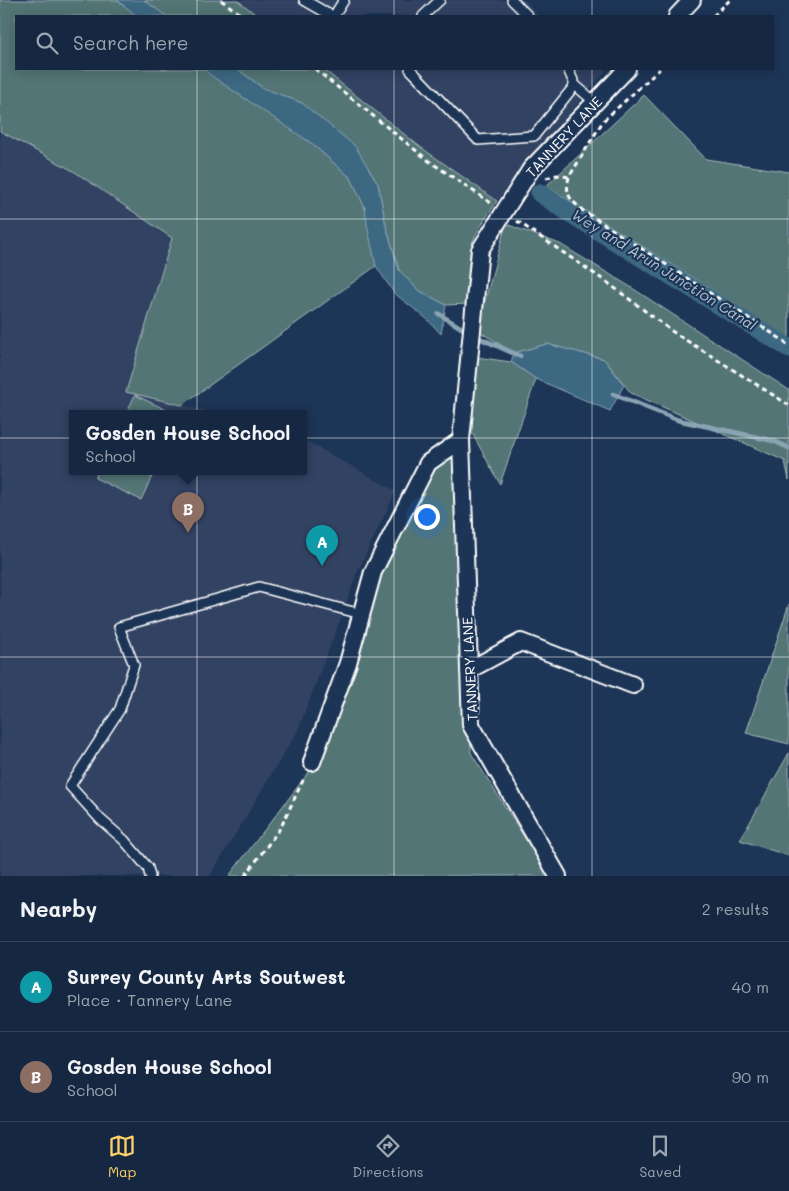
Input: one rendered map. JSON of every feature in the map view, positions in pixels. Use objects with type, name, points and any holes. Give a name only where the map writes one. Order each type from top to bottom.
[{"type":"street","points":[[678,15],[692,0]]},
{"type":"street","name":"TANNERY LANE","points":[[558,876],[471,725],[460,440],[480,250],[531,169],[627,70]]},
{"type":"street","points":[[312,762],[348,663],[373,572],[428,463],[460,440]]},
{"type":"street","points":[[469,670],[521,642],[633,685]]},
{"type":"lane","points":[[304,0],[331,15]]},
{"type":"lane","points":[[334,15],[344,0]]},
{"type":"lane","points":[[424,15],[440,0]]},
{"type":"lane","points":[[512,0],[527,15]]},
{"type":"lane","points":[[411,70],[478,140],[534,136],[575,85]]},
{"type":"lane","points":[[568,70],[575,85],[596,102]]},
{"type":"lane","points":[[150,876],[148,868],[124,840],[100,819],[70,786],[120,709],[134,665],[119,627],[259,587],[361,614]]},
{"type":"path","points":[[221,0],[242,15]]},
{"type":"path","points":[[714,15],[730,0]]},
{"type":"path","points":[[316,70],[429,161],[497,208]]},
{"type":"path","points":[[659,70],[603,121],[569,177],[568,194],[582,210],[784,342],[789,348]]},
{"type":"path","points":[[544,179],[557,175],[569,177]]},
{"type":"path","points":[[512,218],[608,283],[674,332],[789,405]]},
{"type":"path","points":[[245,876],[281,827],[312,762]]},
{"type":"shaded area","points":[[117,0],[144,0],[165,15],[136,15]]},
{"type":"shaded area","points":[[237,0],[525,0],[537,15],[257,15]]},
{"type":"shaded area","points":[[204,70],[238,70],[263,88],[302,103],[355,146],[378,184],[386,226],[399,270],[418,290],[446,305],[441,334],[427,319],[394,293],[376,266],[365,208],[351,178],[311,143]]},
{"type":"shaded area","points":[[324,70],[606,71],[535,153],[497,201],[419,146]]},
{"type":"shaded area","points":[[0,131],[75,172],[172,237],[126,392],[203,410],[69,410],[69,475],[307,475],[307,441],[396,491],[356,575],[297,732],[210,876],[0,876]]},
{"type":"shaded area","points":[[547,344],[604,359],[624,385],[610,411],[536,379],[511,362],[514,353]]},
{"type":"green space","points":[[0,0],[117,0],[138,15],[15,15],[15,70],[211,70],[311,143],[351,178],[365,208],[376,266],[182,405],[126,392],[172,238],[75,172],[0,131]]},
{"type":"green space","points":[[144,0],[237,0],[257,15],[165,15]]},
{"type":"green space","points":[[238,70],[324,70],[419,146],[497,201],[481,226],[471,248],[468,304],[446,305],[418,290],[399,270],[386,226],[378,184],[302,103],[263,88]]},
{"type":"green space","points":[[644,95],[706,159],[789,172],[789,338],[546,186]]},
{"type":"green space","points":[[506,224],[560,244],[629,286],[789,390],[789,480],[785,461],[631,393],[604,359],[547,344],[514,353],[477,330]]},
{"type":"green space","points":[[476,357],[511,362],[536,379],[500,484],[472,433]]},
{"type":"green space","points":[[135,395],[167,410],[128,410]]},
{"type":"green space","points":[[466,434],[471,753],[549,876],[229,876],[326,750],[363,596],[423,458]]},
{"type":"green space","points":[[96,475],[153,475],[141,500],[95,478]]},
{"type":"green space","points":[[789,604],[789,744],[746,733]]},
{"type":"green space","points":[[789,753],[789,856],[740,840]]},
{"type":"waterway","name":"Wey and Arun Junction Canal","points":[[540,193],[789,348]]},
{"type":"waterway","points":[[439,314],[468,332]]},
{"type":"waterway","points":[[475,336],[520,356]]},
{"type":"waterway","points":[[613,394],[678,420],[774,441],[789,448]]},
{"type":"place","name":"Gosden House School","points":[[188,533]]},
{"type":"place","name":"Surrey County Arts Soutwest","points":[[322,566]]}]
